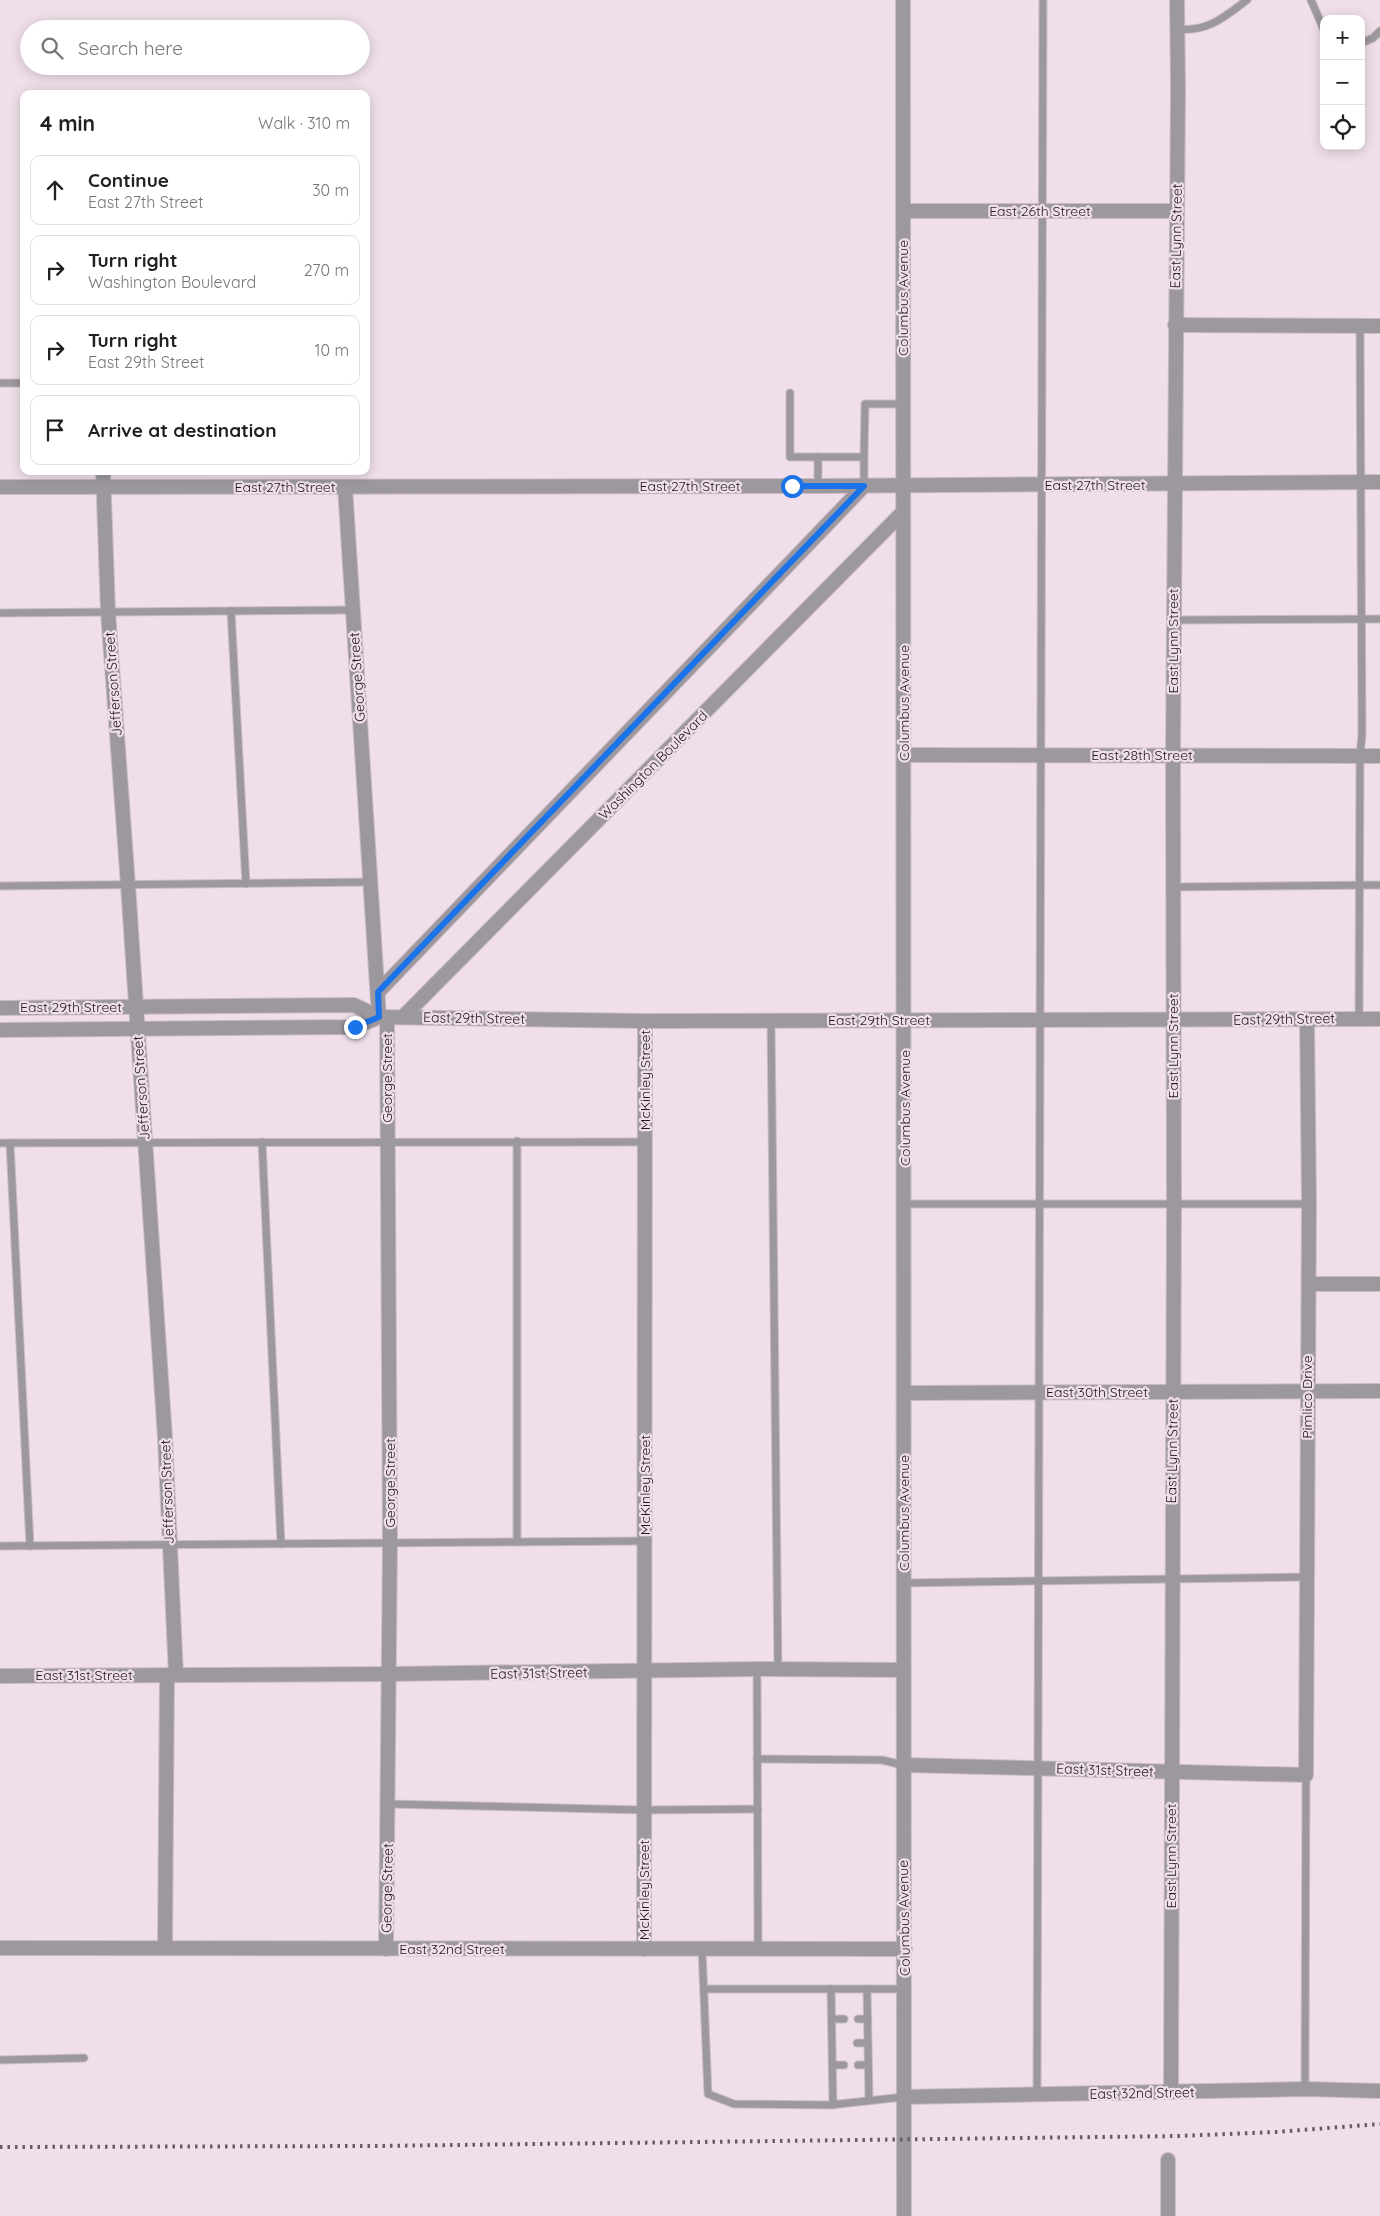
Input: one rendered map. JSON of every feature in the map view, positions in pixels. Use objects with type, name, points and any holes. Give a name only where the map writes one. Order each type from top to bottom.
[{"type":"street","name":"Columbus Avenue","points":[[903,0],[905,1020],[903,1583],[904,2216]]},
{"type":"street","name":"East Lynn Street","points":[[1171,2092],[1171,1580],[1174,1204],[1173,620],[1177,0]]},
{"type":"street","name":"East 26th Street","points":[[903,211],[1176,211]]},
{"type":"street","points":[[1175,324],[1380,326]]},
{"type":"street","name":"Jefferson Street","points":[[103,475],[108,612],[165,1438],[171,1675],[165,1948]]},
{"type":"street","name":"East 27th Street","points":[[0,487],[864,486],[1380,482]]},
{"type":"street","points":[[378,992],[864,486]]},
{"type":"street","name":"George Street","points":[[345,487],[378,992],[383,1017],[388,1141],[390,1674],[386,1949]]},
{"type":"street","name":"Washington Boulevard","points":[[403,1017],[903,512]]},
{"type":"street","name":"East 28th Street","points":[[904,755],[1380,756]]},
{"type":"street","name":"East 29th Street","points":[[0,1008],[354,1005],[383,1017]]},
{"type":"street","name":"East 29th Street","points":[[0,1030],[355,1027],[383,1017],[645,1021],[1380,1018]]},
{"type":"street","name":"Pimlico Drive","points":[[1306,1775],[1307,1391],[1310,1204],[1307,1019]]},
{"type":"street","name":"McKinley Street","points":[[644,1949],[645,1021]]},
{"type":"street","points":[[1308,1284],[1380,1284]]},
{"type":"street","name":"East 30th Street","points":[[904,1393],[1380,1391]]},
{"type":"street","name":"East 31st Street","points":[[0,1676],[903,1670]]},
{"type":"street","name":"East 31st Street","points":[[903,1765],[1306,1775]]},
{"type":"street","name":"East 32nd Street","points":[[0,1948],[905,1949]]},
{"type":"street","name":"East 32nd Street","points":[[903,2097],[1305,2090],[1380,2091]]},
{"type":"street","points":[[1168,2160],[1168,2216]]},
{"type":"lane","points":[[1037,2096],[1043,0]]},
{"type":"lane","points":[[1177,29],[1193,30],[1206,27],[1222,19],[1247,0]]},
{"type":"lane","points":[[1312,0],[1320,20]]},
{"type":"lane","points":[[1365,41],[1373,38],[1380,31]]},
{"type":"lane","points":[[1359,1019],[1360,756],[1362,734],[1360,326]]},
{"type":"lane","points":[[0,383],[20,383]]},
{"type":"lane","points":[[790,393],[790,457],[864,457]]},
{"type":"lane","points":[[864,486],[865,404],[903,404]]},
{"type":"lane","points":[[818,457],[818,486]]},
{"type":"lane","points":[[0,613],[353,610]]},
{"type":"lane","points":[[231,611],[246,884]]},
{"type":"lane","points":[[1173,620],[1380,619]]},
{"type":"lane","points":[[0,886],[371,882]]},
{"type":"lane","points":[[1173,887],[1380,885]]},
{"type":"lane","points":[[771,1021],[778,1670]]},
{"type":"lane","points":[[517,1141],[517,1542]]},
{"type":"lane","points":[[262,1142],[281,1544]]},
{"type":"lane","points":[[0,1143],[645,1142]]},
{"type":"lane","points":[[10,1143],[30,1546]]},
{"type":"lane","points":[[904,1204],[1310,1204]]},
{"type":"lane","points":[[0,1546],[644,1541]]},
{"type":"lane","points":[[903,1583],[1306,1578]]},
{"type":"lane","points":[[757,1670],[758,1948]]},
{"type":"lane","points":[[757,1759],[882,1760],[903,1765]]},
{"type":"lane","points":[[1305,2090],[1306,1775]]},
{"type":"lane","points":[[388,1804],[644,1810],[758,1809]]},
{"type":"lane","points":[[702,1948],[708,2094],[734,2104],[833,2104],[903,2097]]},
{"type":"lane","points":[[704,1989],[905,1989]]},
{"type":"lane","points":[[831,1989],[833,2104]]},
{"type":"lane","points":[[867,1989],[869,2100]]},
{"type":"lane","points":[[832,2019],[844,2019]]},
{"type":"lane","points":[[858,2019],[868,2019]]},
{"type":"lane","points":[[832,2044],[842,2043]]},
{"type":"lane","points":[[857,2043],[868,2043]]},
{"type":"lane","points":[[0,2060],[84,2058]]},
{"type":"lane","points":[[833,2065],[844,2065]]},
{"type":"lane","points":[[858,2065],[868,2065]]},
{"type":"railway","points":[[0,2147],[376,2146],[1178,2136],[1276,2132],[1380,2124]]},
{"type":"route","points":[[355,1027],[379,1017],[378,992],[864,486],[792,486]]}]
